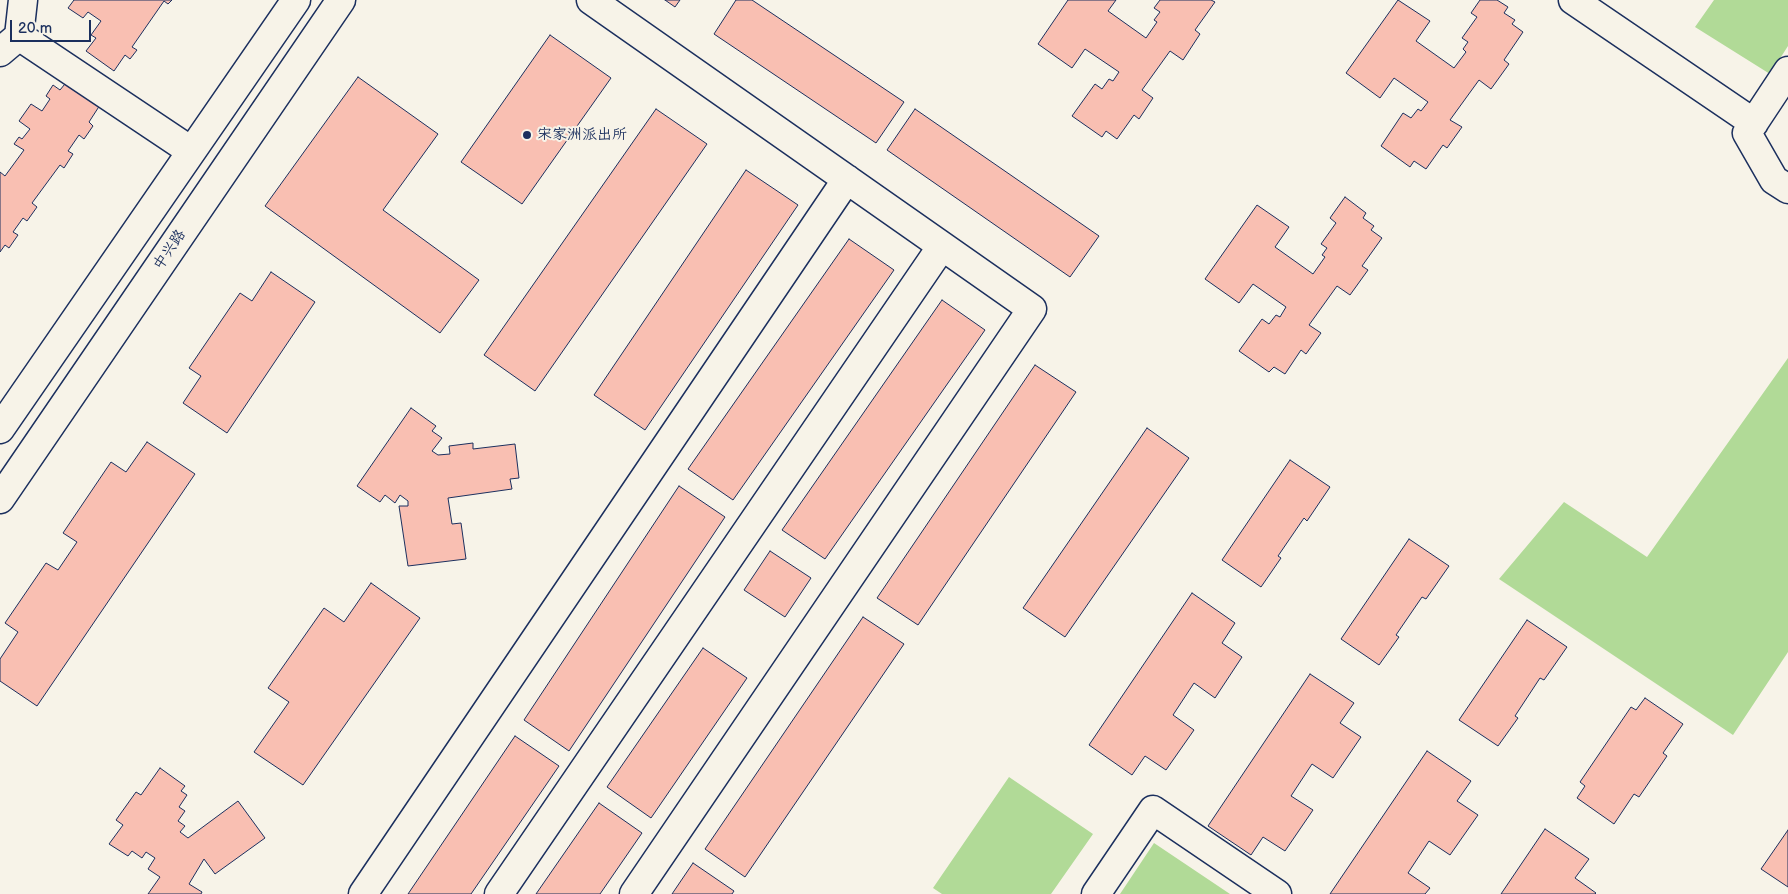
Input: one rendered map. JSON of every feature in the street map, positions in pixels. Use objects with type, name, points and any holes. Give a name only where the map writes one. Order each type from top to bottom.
[{"type":"street","points":[[23,0],[10,44],[192,151]]},
{"type":"street","points":[[0,428],[296,0]]},
{"type":"street","name":"中兴路","points":[[0,499],[341,0]]},
{"type":"street","points":[[590,0],[1032,309],[634,894]]},
{"type":"street","points":[[1573,0],[1754,123]]},
{"type":"street","points":[[1788,71],[1747,133],[1774,180],[1788,189]]},
{"type":"street","points":[[363,894],[847,179]]},
{"type":"street","points":[[499,894],[942,246]]},
{"type":"street","points":[[1096,894],[1152,810],[1277,894]]},
{"type":"green space","points":[[1714,0],[1788,0],[1788,46],[1770,74],[1695,27]]},
{"type":"green space","points":[[1788,358],[1788,652],[1733,735],[1499,579],[1564,502],[1647,557]]},
{"type":"green space","points":[[1009,777],[1093,834],[1051,894],[942,894],[933,888]]},
{"type":"green space","points":[[1154,843],[1230,894],[1120,894]]},
{"type":"building","points":[[74,0],[172,0],[168,4],[164,1],[132,47],[137,50],[130,59],[125,55],[114,71],[86,51],[96,38],[91,35],[101,21],[88,12],[83,18],[68,8]]},
{"type":"building","points":[[665,0],[680,0],[675,7]]},
{"type":"building","points":[[736,0],[752,0],[904,102],[876,143],[714,34]]},
{"type":"building","points":[[1068,0],[1116,0],[1108,11],[1146,38],[1157,22],[1154,20],[1160,12],[1154,8],[1160,0],[1211,0],[1215,2],[1195,30],[1200,34],[1183,60],[1170,51],[1142,90],[1153,98],[1139,119],[1134,115],[1117,139],[1106,131],[1102,137],[1072,116],[1095,84],[1102,89],[1109,79],[1113,81],[1119,72],[1085,49],[1072,68],[1038,44]]},
{"type":"building","points":[[1398,0],[1430,21],[1416,41],[1454,68],[1466,52],[1463,49],[1468,42],[1462,38],[1477,17],[1471,13],[1480,0],[1497,0],[1508,7],[1504,13],[1515,20],[1512,24],[1523,32],[1504,60],[1509,64],[1491,89],[1479,80],[1450,120],[1462,127],[1447,148],[1443,145],[1426,169],[1414,161],[1410,167],[1381,146],[1403,113],[1411,118],[1418,109],[1421,111],[1428,102],[1394,78],[1380,98],[1346,73]]},
{"type":"building","points":[[550,35],[611,78],[522,204],[461,162]]},
{"type":"building","points":[[358,77],[438,134],[383,210],[479,280],[440,333],[265,206]]},
{"type":"building","points":[[69,79],[100,105],[89,122],[93,126],[84,139],[79,135],[68,151],[73,154],[64,168],[60,165],[32,203],[37,207],[27,221],[23,218],[13,232],[18,235],[9,248],[5,245],[0,252],[0,172],[5,176],[24,150],[14,144],[19,137],[22,139],[30,129],[19,121],[31,104],[42,111],[50,99],[46,96],[53,85],[60,90]]},
{"type":"building","points":[[656,109],[707,144],[535,391],[484,355]]},
{"type":"building","points":[[915,109],[1099,236],[1070,277],[887,150]]},
{"type":"building","points":[[746,170],[798,205],[645,430],[594,395]]},
{"type":"building","points":[[1345,197],[1366,213],[1363,218],[1374,226],[1371,230],[1382,238],[1362,266],[1368,270],[1350,295],[1337,286],[1309,325],[1321,333],[1306,354],[1301,350],[1285,374],[1274,367],[1269,372],[1239,351],[1262,319],[1269,324],[1276,315],[1280,317],[1286,307],[1253,284],[1239,303],[1205,279],[1257,205],[1289,227],[1275,247],[1313,274],[1325,257],[1322,255],[1327,248],[1321,244],[1336,223],[1330,218]]},
{"type":"building","points":[[849,239],[894,270],[733,500],[688,469]]},
{"type":"building","points":[[271,272],[315,302],[227,433],[183,403],[201,376],[189,368],[240,293],[252,301]]},
{"type":"building","points":[[942,300],[985,330],[825,559],[782,530]]},
{"type":"building","points":[[1035,365],[1076,392],[918,625],[877,598]]},
{"type":"building","points":[[411,408],[436,426],[432,431],[442,438],[432,451],[438,455],[450,454],[449,446],[473,443],[473,449],[515,444],[519,478],[510,479],[512,489],[448,498],[452,524],[461,523],[466,559],[408,566],[399,506],[408,506],[408,501],[400,495],[395,503],[385,495],[380,502],[357,486]]},
{"type":"building","points":[[1147,428],[1189,458],[1065,637],[1023,608]]},
{"type":"building","points":[[147,442],[195,474],[37,706],[0,681],[0,659],[18,632],[5,623],[46,563],[58,570],[77,542],[63,533],[111,462],[126,472]]},
{"type":"building","points":[[1290,460],[1330,487],[1307,521],[1304,518],[1278,556],[1281,558],[1261,587],[1222,560]]},
{"type":"building","points":[[679,486],[725,517],[569,751],[524,720]]},
{"type":"building","points":[[1409,539],[1449,566],[1426,599],[1422,597],[1396,635],[1399,637],[1379,665],[1341,639]]},
{"type":"building","points":[[770,551],[811,578],[785,617],[744,590]]},
{"type":"building","points":[[371,583],[420,618],[303,785],[254,752],[289,702],[268,688],[324,608],[344,622]]},
{"type":"building","points":[[1192,593],[1235,623],[1222,643],[1242,657],[1215,698],[1194,683],[1173,715],[1194,730],[1166,770],[1145,756],[1132,775],[1089,745]]},
{"type":"building","points":[[863,617],[904,644],[745,877],[705,849]]},
{"type":"building","points":[[1527,620],[1567,647],[1544,680],[1540,678],[1515,716],[1518,718],[1498,746],[1459,720]]},
{"type":"building","points":[[703,648],[747,678],[651,818],[607,787]]},
{"type":"building","points":[[1310,674],[1354,703],[1340,723],[1361,737],[1333,778],[1312,764],[1291,796],[1313,810],[1285,851],[1263,837],[1251,855],[1208,826]]},
{"type":"building","points":[[1645,698],[1683,724],[1663,753],[1667,756],[1639,797],[1634,794],[1614,824],[1577,798],[1585,786],[1580,782],[1631,707],[1636,710]]},
{"type":"building","points":[[515,736],[559,766],[471,894],[408,894]]},
{"type":"building","points":[[1427,751],[1471,781],[1457,801],[1478,815],[1450,855],[1429,841],[1408,873],[1430,888],[1425,894],[1330,894]]},
{"type":"building","points":[[160,768],[185,786],[181,791],[187,795],[179,807],[185,811],[178,821],[185,826],[180,832],[188,838],[238,801],[265,838],[215,874],[204,859],[189,884],[202,892],[201,894],[148,894],[160,877],[148,869],[155,858],[146,852],[142,858],[132,851],[128,856],[109,844],[123,825],[116,820],[136,792],[141,795]]},
{"type":"building","points":[[599,803],[642,833],[600,894],[536,894]]},
{"type":"building","points":[[1545,829],[1589,859],[1575,878],[1595,894],[1501,894]]},
{"type":"building","points":[[1788,830],[1788,887],[1761,869]]},
{"type":"building","points":[[693,863],[734,891],[732,894],[672,894]]},
{"type":"place","name":"宋家洲派出所","points":[[527,135]]}]
